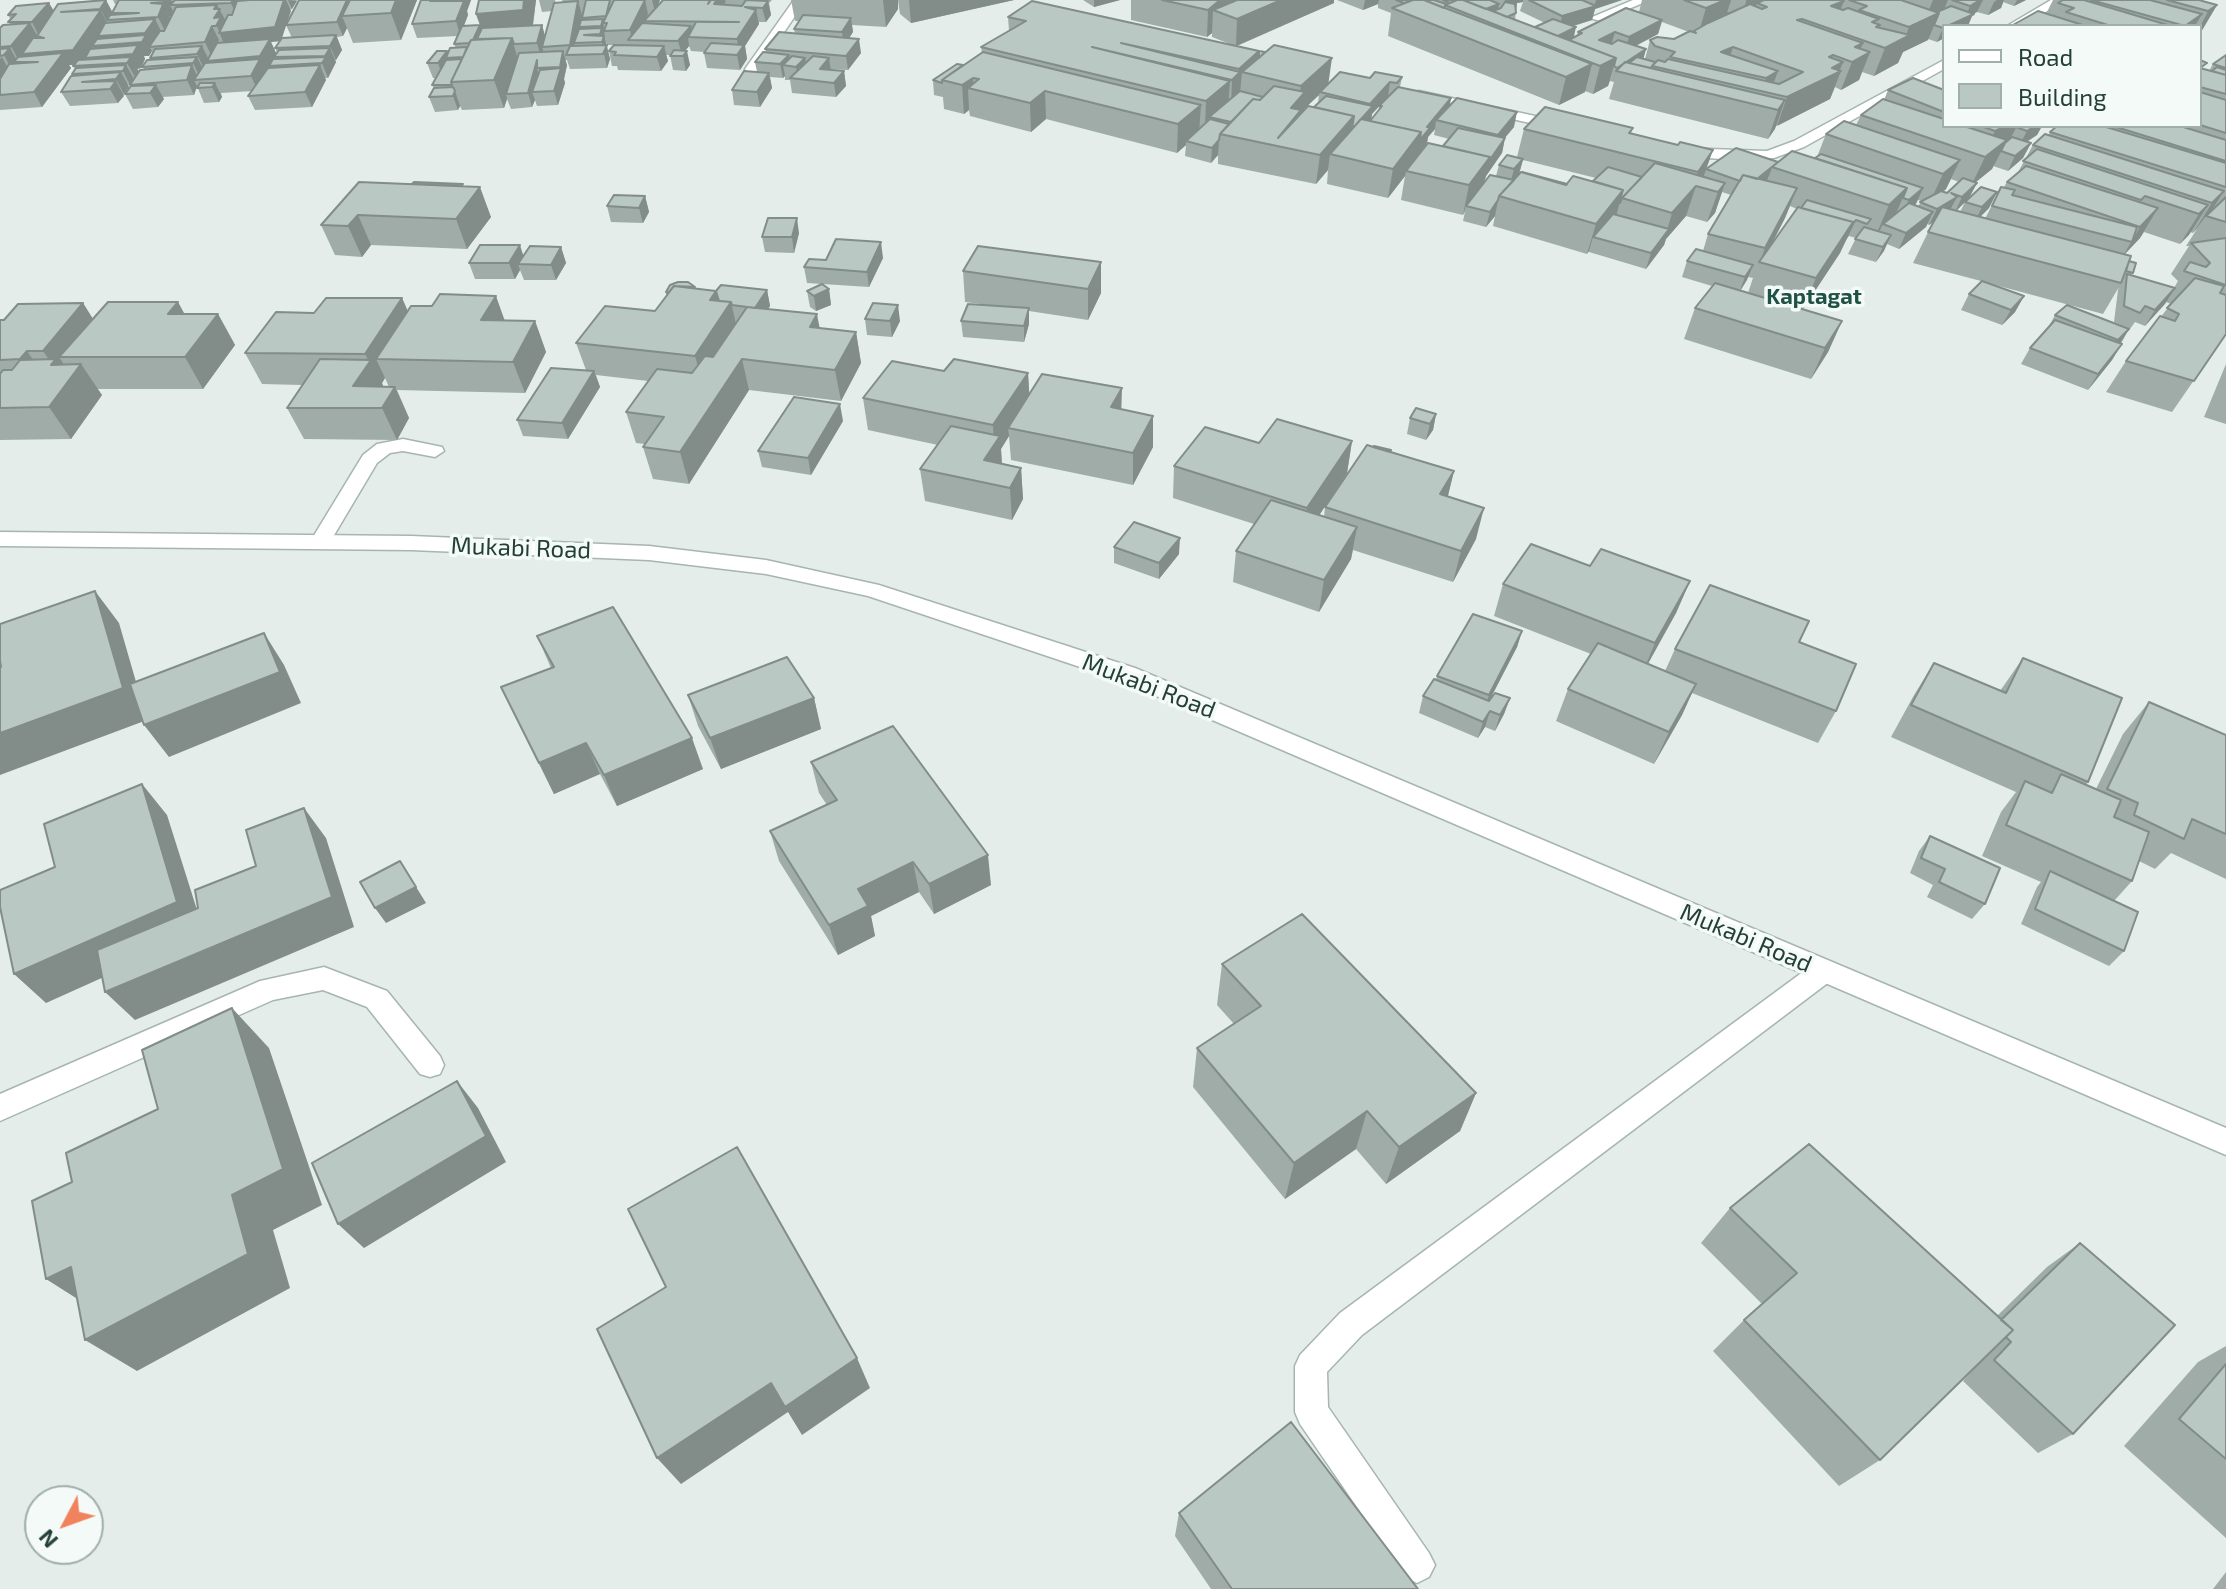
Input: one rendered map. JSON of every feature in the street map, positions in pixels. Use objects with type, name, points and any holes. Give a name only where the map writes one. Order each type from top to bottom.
[{"type":"street","points":[[752,69],[800,0]]},
{"type":"street","points":[[1596,18],[1644,0]]},
{"type":"street","points":[[2017,24],[2060,0]]},
{"type":"street","points":[[1670,149],[1734,156],[1769,155],[1799,144],[1942,65]]},
{"type":"street","points":[[1406,92],[1577,129]]},
{"type":"street","points":[[320,542],[370,459],[377,453],[384,448],[403,445],[435,451]]},
{"type":"street","name":"Mukabi Road","points":[[0,539],[320,542],[649,553],[766,567],[872,590],[1127,674],[2226,1142]]},
{"type":"street","points":[[1417,1565],[1312,1412],[1311,1366],[1351,1324],[1824,971]]},
{"type":"street","points":[[0,1108],[269,989],[324,978],[377,999],[430,1065]]},
{"type":"building","points":[[106,0],[100,9],[61,12],[101,10],[73,50],[22,54],[33,38],[44,38],[37,36],[58,4]]},
{"type":"building","points":[[119,0],[165,0],[151,3],[163,4],[158,17],[107,20],[110,15],[139,13],[112,13]]},
{"type":"building","points":[[175,0],[233,0],[231,3],[170,5]]},
{"type":"building","points":[[284,0],[275,27],[219,33],[228,15],[232,15],[237,1]]},
{"type":"building","points":[[299,0],[347,0],[337,22],[286,25]]},
{"type":"building","points":[[350,0],[396,0],[391,13],[342,16]]},
{"type":"building","points":[[421,0],[464,1],[456,21],[412,24]]},
{"type":"building","points":[[479,0],[524,0],[523,10],[476,14]]},
{"type":"building","points":[[586,0],[610,0],[606,16],[582,18]]},
{"type":"building","points":[[614,0],[645,0],[630,30],[604,31],[607,23],[603,23]]},
{"type":"building","points":[[663,0],[710,0],[708,4],[711,0],[717,0],[714,4],[742,6],[746,0],[768,1],[763,8],[745,7],[756,10],[737,39],[688,37],[696,22],[739,22],[644,21]]},
{"type":"building","points":[[1162,0],[1220,0],[1208,10]]},
{"type":"building","points":[[1237,0],[1281,0],[1237,19],[1213,10]]},
{"type":"building","points":[[1413,0],[1424,0],[1592,64],[1566,77],[1392,8]]},
{"type":"building","points":[[1424,0],[1434,0],[1446,4],[1444,8]]},
{"type":"building","points":[[1457,0],[1616,58],[1600,66],[1445,5]]},
{"type":"building","points":[[1463,0],[1490,0],[1499,4],[1486,9]]},
{"type":"building","points":[[1529,0],[1582,0],[1596,6],[1562,16]]},
{"type":"building","points":[[1684,0],[1725,0],[1706,8]]},
{"type":"building","points":[[1764,0],[1841,0],[1844,1],[1831,6],[1843,10],[1848,8],[1879,19],[1872,22],[1880,25],[1876,27],[1910,35],[1885,48],[1802,19],[1797,20],[1863,43],[1855,47],[1870,52],[1852,62],[1833,55],[1829,57],[1843,62],[1832,68],[1841,71],[1787,97],[1652,66],[1658,60],[1665,62],[1668,59],[1779,84],[1803,72],[1733,47],[1721,52],[1778,71],[1766,78],[1670,57],[1675,52],[1655,46],[1650,40],[1657,37],[1674,39],[1690,31],[1696,33],[1694,31],[1708,23],[1750,4],[1762,9],[1767,7],[1757,3]]},
{"type":"building","points":[[1849,0],[1901,0],[1939,13],[1909,27],[1859,10],[1867,6]]},
{"type":"building","points":[[1952,0],[1980,0],[1970,6]]},
{"type":"building","points":[[2063,0],[2084,0],[2164,24],[2105,24],[2066,12],[2074,8],[2058,3]]},
{"type":"building","points":[[2091,0],[2150,0],[2202,14],[2188,24],[2178,24]]},
{"type":"building","points":[[2167,0],[2199,0],[2217,5],[2208,11]]},
{"type":"building","points":[[578,1],[570,45],[542,47],[554,3]]},
{"type":"building","points":[[1032,1],[1259,51],[1239,69],[1121,43],[1240,72],[1232,80],[1092,47],[1230,81],[1206,101],[981,47],[1026,21],[1008,17]]},
{"type":"building","points":[[1505,2],[1515,4],[1516,13],[1507,17],[1493,11]]},
{"type":"building","points":[[49,3],[32,22],[8,22],[16,14],[8,15],[16,6]]},
{"type":"building","points":[[217,5],[214,9],[220,9],[214,18],[221,17],[216,26],[212,26],[205,42],[149,47],[160,31],[164,31],[176,7]]},
{"type":"building","points":[[1951,6],[1974,14],[1952,24],[1942,24],[1942,28],[1934,25],[1937,12]]},
{"type":"building","points":[[1626,8],[1662,20],[1629,37],[1615,32],[1599,40],[1612,44],[1618,40],[1646,49],[1617,68],[1614,66],[1616,58],[1569,40],[1582,33],[1578,32]]},
{"type":"building","points":[[2038,11],[2080,24],[2015,24]]},
{"type":"building","points":[[803,15],[851,18],[842,32],[794,29]]},
{"type":"building","points":[[155,19],[145,33],[98,36],[105,23]]},
{"type":"building","points":[[603,19],[601,26],[579,27],[581,20]]},
{"type":"building","points":[[1553,19],[1576,27],[1558,36],[1535,27]]},
{"type":"building","points":[[30,23],[11,46],[0,47],[0,28],[3,25]]},
{"type":"building","points":[[642,23],[691,26],[678,41],[628,40]]},
{"type":"building","points":[[480,25],[469,43],[454,44],[462,26]]},
{"type":"building","points":[[542,25],[537,43],[514,44],[512,38],[477,39],[482,28]]},
{"type":"building","points":[[602,28],[600,34],[584,35],[604,36],[602,42],[574,43],[579,29]]},
{"type":"building","points":[[779,32],[859,39],[846,56],[765,49]]},
{"type":"building","points":[[146,35],[142,42],[92,46],[97,39]]},
{"type":"building","points":[[336,35],[330,46],[275,48],[282,38]]},
{"type":"building","points":[[512,38],[494,80],[451,82],[471,40]]},
{"type":"building","points":[[270,39],[260,56],[207,61],[217,43]]},
{"type":"building","points":[[711,43],[744,45],[737,55],[704,53]]},
{"type":"building","points":[[138,45],[133,54],[85,58],[90,49]]},
{"type":"building","points":[[607,45],[603,54],[566,55],[570,46]]},
{"type":"building","points":[[614,45],[664,46],[657,57],[614,55],[616,52],[609,51]]},
{"type":"building","points":[[1274,45],[1332,58],[1301,86],[1242,72]]},
{"type":"building","points":[[202,46],[197,54],[150,58],[155,49]]},
{"type":"building","points":[[467,47],[463,57],[446,58],[450,48]]},
{"type":"building","points":[[10,48],[4,55],[0,56],[0,49]]},
{"type":"building","points":[[330,48],[325,56],[274,57],[279,50]]},
{"type":"building","points":[[674,50],[687,51],[683,56],[670,56]]},
{"type":"building","points":[[437,51],[447,51],[438,63],[427,63]]},
{"type":"building","points":[[563,51],[560,67],[537,68],[537,60],[528,93],[506,94],[519,53]]},
{"type":"building","points":[[763,52],[789,55],[780,64],[755,62]]},
{"type":"building","points":[[983,52],[1201,105],[1178,124],[1045,91],[1030,103],[968,88],[979,79],[973,78],[962,85],[942,80]]},
{"type":"building","points":[[63,53],[34,92],[0,95],[0,79],[9,64],[38,62],[14,62],[18,57]]},
{"type":"building","points":[[2226,55],[2226,68],[2213,64]]},
{"type":"building","points":[[792,56],[805,58],[796,67],[783,65]]},
{"type":"building","points":[[813,56],[829,58],[820,69],[844,71],[834,83],[790,78]]},
{"type":"building","points":[[131,57],[127,63],[73,66],[78,60]]},
{"type":"building","points":[[197,57],[193,63],[142,67],[147,60]]},
{"type":"building","points":[[326,57],[322,63],[269,66],[273,59]]},
{"type":"building","points":[[1637,57],[1655,62],[1651,68],[1629,63]]},
{"type":"building","points":[[260,59],[251,76],[194,80],[205,63]]},
{"type":"building","points":[[462,59],[452,85],[432,85],[446,60]]},
{"type":"building","points":[[1625,62],[1785,100],[1778,110],[1616,71]]},
{"type":"building","points":[[957,64],[963,65],[942,83],[933,80]]},
{"type":"building","points":[[126,65],[123,71],[72,74],[76,68]]},
{"type":"building","points":[[192,65],[187,80],[130,85],[140,70]]},
{"type":"building","points":[[320,65],[305,92],[248,96],[268,68]]},
{"type":"building","points":[[2217,67],[2226,70],[2226,75],[2212,71]]},
{"type":"building","points":[[561,68],[554,91],[532,92],[540,70]]},
{"type":"building","points":[[2202,69],[2226,75],[2226,94],[2202,88]]},
{"type":"building","points":[[744,71],[769,73],[757,92],[732,90]]},
{"type":"building","points":[[121,72],[116,79],[82,82],[116,81],[110,89],[61,92],[71,76]]},
{"type":"building","points":[[1340,72],[1370,78],[1375,72],[1402,77],[1397,83],[1390,82],[1370,104],[1320,92]]},
{"type":"building","points":[[1913,78],[1942,89],[1942,111],[1888,90]]},
{"type":"building","points":[[200,83],[215,83],[212,87],[197,88]]},
{"type":"building","points":[[156,85],[150,93],[125,94],[131,86]]},
{"type":"building","points":[[1274,86],[1305,92],[1291,108],[1301,110],[1278,138],[1308,106],[1354,116],[1320,155],[1220,134],[1253,99],[1260,100]]},
{"type":"building","points":[[453,87],[453,96],[429,97],[434,88]]},
{"type":"building","points":[[1398,87],[1451,98],[1420,140],[1421,132],[1370,121],[1382,106],[1379,106]]},
{"type":"building","points":[[1240,91],[1263,97],[1253,99],[1231,122],[1209,117]]},
{"type":"building","points":[[2202,93],[2226,100],[2226,133],[2202,126]]},
{"type":"building","points":[[1326,96],[1373,106],[1352,129],[1354,116],[1314,107]]},
{"type":"building","points":[[1457,98],[1517,112],[1498,135],[1436,120]]},
{"type":"building","points":[[1883,99],[1942,118],[1942,128],[1970,128],[2007,140],[1985,157],[1861,115]]},
{"type":"building","points":[[1545,107],[1633,128],[1629,133],[1713,150],[1698,172],[1524,129]]},
{"type":"building","points":[[1210,119],[1229,124],[1212,148],[1186,141]]},
{"type":"building","points":[[1361,119],[1421,132],[1393,169],[1330,154]]},
{"type":"building","points":[[1844,121],[1960,160],[1943,174],[1826,134]]},
{"type":"building","points":[[1458,128],[1505,138],[1489,161],[1490,157],[1443,146]]},
{"type":"building","points":[[2055,128],[2110,128],[2226,163],[2226,187],[2050,132]]},
{"type":"building","points":[[2119,128],[2187,128],[2226,140],[2226,161]]},
{"type":"building","points":[[2045,134],[2224,191],[2212,203],[2033,145]]},
{"type":"building","points":[[2012,137],[2031,143],[2015,156],[2001,151]]},
{"type":"building","points":[[1428,143],[1490,157],[1469,185],[1406,171]]},
{"type":"building","points":[[1736,148],[1778,162],[1757,179],[1743,175],[1740,181],[1706,169]]},
{"type":"building","points":[[2037,149],[2208,205],[2199,214],[2145,196],[2141,200],[2023,161]]},
{"type":"building","points":[[1792,151],[1907,188],[1889,205],[1772,167]]},
{"type":"building","points":[[1821,154],[1923,188],[1909,200],[1903,198],[1907,188],[1815,158]]},
{"type":"building","points":[[1507,155],[1523,159],[1514,169],[1499,165]]},
{"type":"building","points":[[1655,163],[1725,183],[1718,192],[1696,186],[1672,213],[1622,198]]},
{"type":"building","points":[[2026,166],[2158,208],[2140,227],[2007,182]]},
{"type":"building","points":[[1608,167],[1642,177],[1620,203],[1623,190],[1593,181]]},
{"type":"building","points":[[1521,172],[1566,185],[1573,176],[1623,190],[1596,224],[1499,196]]},
{"type":"building","points":[[1490,175],[1514,180],[1490,212],[1466,206]]},
{"type":"building","points":[[1743,175],[1797,188],[1765,248],[1708,234]]},
{"type":"building","points":[[1963,178],[1977,183],[1962,197],[1951,193],[1957,197],[1937,209],[1920,202],[1941,191],[1947,193]]},
{"type":"building","points":[[359,182],[480,187],[456,219],[358,215],[348,226],[321,225]]},
{"type":"building","points":[[414,182],[463,184],[412,184]]},
{"type":"building","points":[[1981,187],[1997,192],[1982,207],[1965,202]]},
{"type":"building","points":[[2001,187],[2015,190],[2012,195],[2137,227],[2132,242],[1992,206]]},
{"type":"building","points":[[614,195],[645,196],[639,208],[607,206]]},
{"type":"building","points":[[2226,197],[2226,222],[2206,216]]},
{"type":"building","points":[[1807,200],[1871,219],[1867,224],[1856,220],[1851,225],[1853,222],[1801,208]]},
{"type":"building","points":[[1909,203],[1933,212],[1906,233],[1883,224]]},
{"type":"building","points":[[1798,207],[1853,222],[1816,278],[1759,262]]},
{"type":"building","points":[[1942,207],[2131,256],[2121,283],[1928,232]]},
{"type":"building","points":[[1613,214],[1669,229],[1651,253],[1593,237]]},
{"type":"building","points":[[768,218],[797,218],[792,237],[762,237]]},
{"type":"building","points":[[1864,227],[1891,235],[1883,247],[1855,239]]},
{"type":"building","points":[[2226,238],[2226,285],[2184,271],[2190,262],[2206,267],[2210,263],[2191,243]]},
{"type":"building","points":[[836,239],[881,242],[867,272],[804,267],[809,259],[826,260]]},
{"type":"building","points":[[480,245],[520,245],[509,263],[469,263]]},
{"type":"building","points":[[530,246],[561,247],[551,265],[518,264]]},
{"type":"building","points":[[978,246],[1101,262],[1088,289],[963,271]]},
{"type":"building","points":[[1696,249],[1753,265],[1745,277],[1687,261]]},
{"type":"building","points":[[2129,261],[2136,263],[2133,273],[2126,271]]},
{"type":"building","points":[[2127,274],[2175,288],[2155,310],[2145,306],[2140,313],[2124,306]]},
{"type":"building","points":[[2195,278],[2224,286],[2220,293],[2226,295],[2226,334],[2194,381],[2126,361],[2160,316],[2175,321],[2179,314],[2167,308]]},
{"type":"building","points":[[1982,281],[2024,296],[2011,310],[1969,294]]},
{"type":"building","points":[[688,282],[695,287],[674,286],[666,292],[670,285]]},
{"type":"building","points":[[1715,283],[1842,321],[1825,348],[1695,308]]},
{"type":"building","points":[[822,284],[829,289],[814,296],[807,291]]},
{"type":"building","points":[[721,285],[767,290],[755,308],[719,301],[716,291]]},
{"type":"building","points":[[674,286],[716,291],[710,300],[731,302],[695,356],[576,343],[605,306],[655,311]]},
{"type":"building","points":[[440,294],[496,296],[481,320],[535,321],[513,362],[376,359],[411,306],[432,306]]},
{"type":"building","points":[[326,298],[402,298],[365,354],[245,353],[276,312],[314,313]]},
{"type":"building","points":[[108,302],[178,302],[168,314],[218,314],[185,357],[59,357]]},
{"type":"building","points":[[83,303],[43,351],[27,351],[20,359],[0,360],[0,320],[4,320],[18,304]]},
{"type":"building","points":[[873,303],[898,305],[890,321],[865,319]]},
{"type":"building","points":[[968,304],[1029,308],[1024,326],[961,321]]},
{"type":"building","points":[[2067,305],[2129,329],[2118,340],[2055,315]]},
{"type":"building","points":[[747,307],[817,314],[810,327],[856,332],[835,370],[742,359],[680,452],[643,447],[664,417],[626,412],[657,369],[692,373],[705,356],[713,357]]},
{"type":"building","points":[[2055,320],[2122,344],[2098,374],[2030,348]]},
{"type":"building","points":[[56,359],[51,365],[81,364],[49,407],[0,408],[0,374],[3,370],[12,370],[20,360]]},
{"type":"building","points":[[320,359],[371,360],[353,386],[395,387],[382,408],[287,408]]},
{"type":"building","points":[[954,359],[1028,373],[993,425],[863,398],[892,361],[944,371]]},
{"type":"building","points":[[551,368],[594,371],[562,423],[517,420]]},
{"type":"building","points":[[1042,374],[1122,388],[1111,407],[1153,416],[1133,453],[1008,428]]},
{"type":"building","points":[[794,397],[840,404],[808,458],[758,451]]},
{"type":"building","points":[[1416,408],[1436,414],[1430,424],[1410,418]]},
{"type":"building","points":[[1277,419],[1352,441],[1307,508],[1174,466],[1205,427],[1259,443]]},
{"type":"building","points":[[951,426],[1000,436],[984,460],[1021,468],[1010,488],[920,469]]},
{"type":"building","points":[[1367,445],[1454,471],[1440,494],[1484,508],[1461,551],[1325,507]]},
{"type":"building","points":[[1271,500],[1357,527],[1324,580],[1236,551]]},
{"type":"building","points":[[1134,522],[1180,538],[1159,563],[1114,547]]},
{"type":"building","points":[[1531,544],[1590,566],[1601,549],[1690,581],[1655,643],[1503,584]]},
{"type":"building","points":[[1710,585],[1809,621],[1799,642],[1856,664],[1836,711],[1675,649]]},
{"type":"building","points":[[95,591],[123,688],[0,733],[0,624]]},
{"type":"building","points":[[613,607],[692,738],[604,775],[586,743],[539,763],[501,687],[554,667],[537,636]]},
{"type":"building","points":[[1473,614],[1522,631],[1489,695],[1437,676]]},
{"type":"building","points":[[264,633],[280,672],[144,725],[130,684]]},
{"type":"building","points":[[1598,643],[1696,684],[1669,732],[1568,689]]},
{"type":"building","points":[[787,657],[814,698],[710,738],[688,695]]},
{"type":"building","points":[[2023,658],[2122,698],[2088,782],[1911,705],[1934,663],[2006,693]]},
{"type":"building","points":[[1434,679],[1489,701],[1495,693],[1510,698],[1500,715],[1490,711],[1483,722],[1423,696]]},
{"type":"building","points":[[2149,702],[2226,735],[2226,834],[2192,819],[2184,839],[2134,815],[2138,803],[2107,789]]},
{"type":"building","points":[[893,726],[988,855],[929,884],[913,862],[858,889],[868,906],[829,925],[770,831],[837,800],[811,762]]},
{"type":"building","points":[[2061,774],[2121,800],[2114,817],[2149,832],[2132,881],[2006,825],[2025,781],[2052,793]]},
{"type":"building","points":[[142,784],[177,902],[14,974],[0,907],[0,890],[55,867],[44,824]]},
{"type":"building","points":[[304,808],[332,897],[105,992],[97,950],[198,908],[195,890],[256,866],[246,830]]},
{"type":"building","points":[[1930,836],[2000,868],[1985,904],[1939,882],[1945,869],[1921,858]]},
{"type":"building","points":[[400,861],[416,887],[375,908],[360,882]]},
{"type":"building","points":[[2050,871],[2138,912],[2124,951],[2035,909]]},
{"type":"building","points":[[1302,914],[1476,1093],[1399,1147],[1367,1111],[1294,1163],[1197,1048],[1261,1006],[1222,964]]},
{"type":"building","points":[[232,1008],[283,1169],[232,1195],[248,1254],[85,1340],[71,1267],[46,1279],[32,1201],[72,1182],[66,1153],[158,1109],[142,1050]]},
{"type":"building","points":[[457,1081],[486,1136],[338,1224],[312,1163]]},
{"type":"building","points":[[1809,1144],[2013,1330],[1880,1460],[1744,1320],[1797,1273],[1730,1208]]},
{"type":"building","points":[[737,1147],[857,1358],[785,1407],[771,1383],[657,1458],[597,1329],[666,1287],[628,1209]]},
{"type":"building","points":[[2080,1243],[2175,1325],[2073,1434],[1994,1360],[2011,1342],[2006,1337],[2013,1330],[2001,1320]]},
{"type":"building","points":[[2226,1364],[2226,1459],[2179,1419]]},
{"type":"building","points":[[1291,1422],[1418,1589],[1232,1589],[1179,1513]]},
{"type":"district","name":"Kaptagat","points":[[1814,297]]}]
